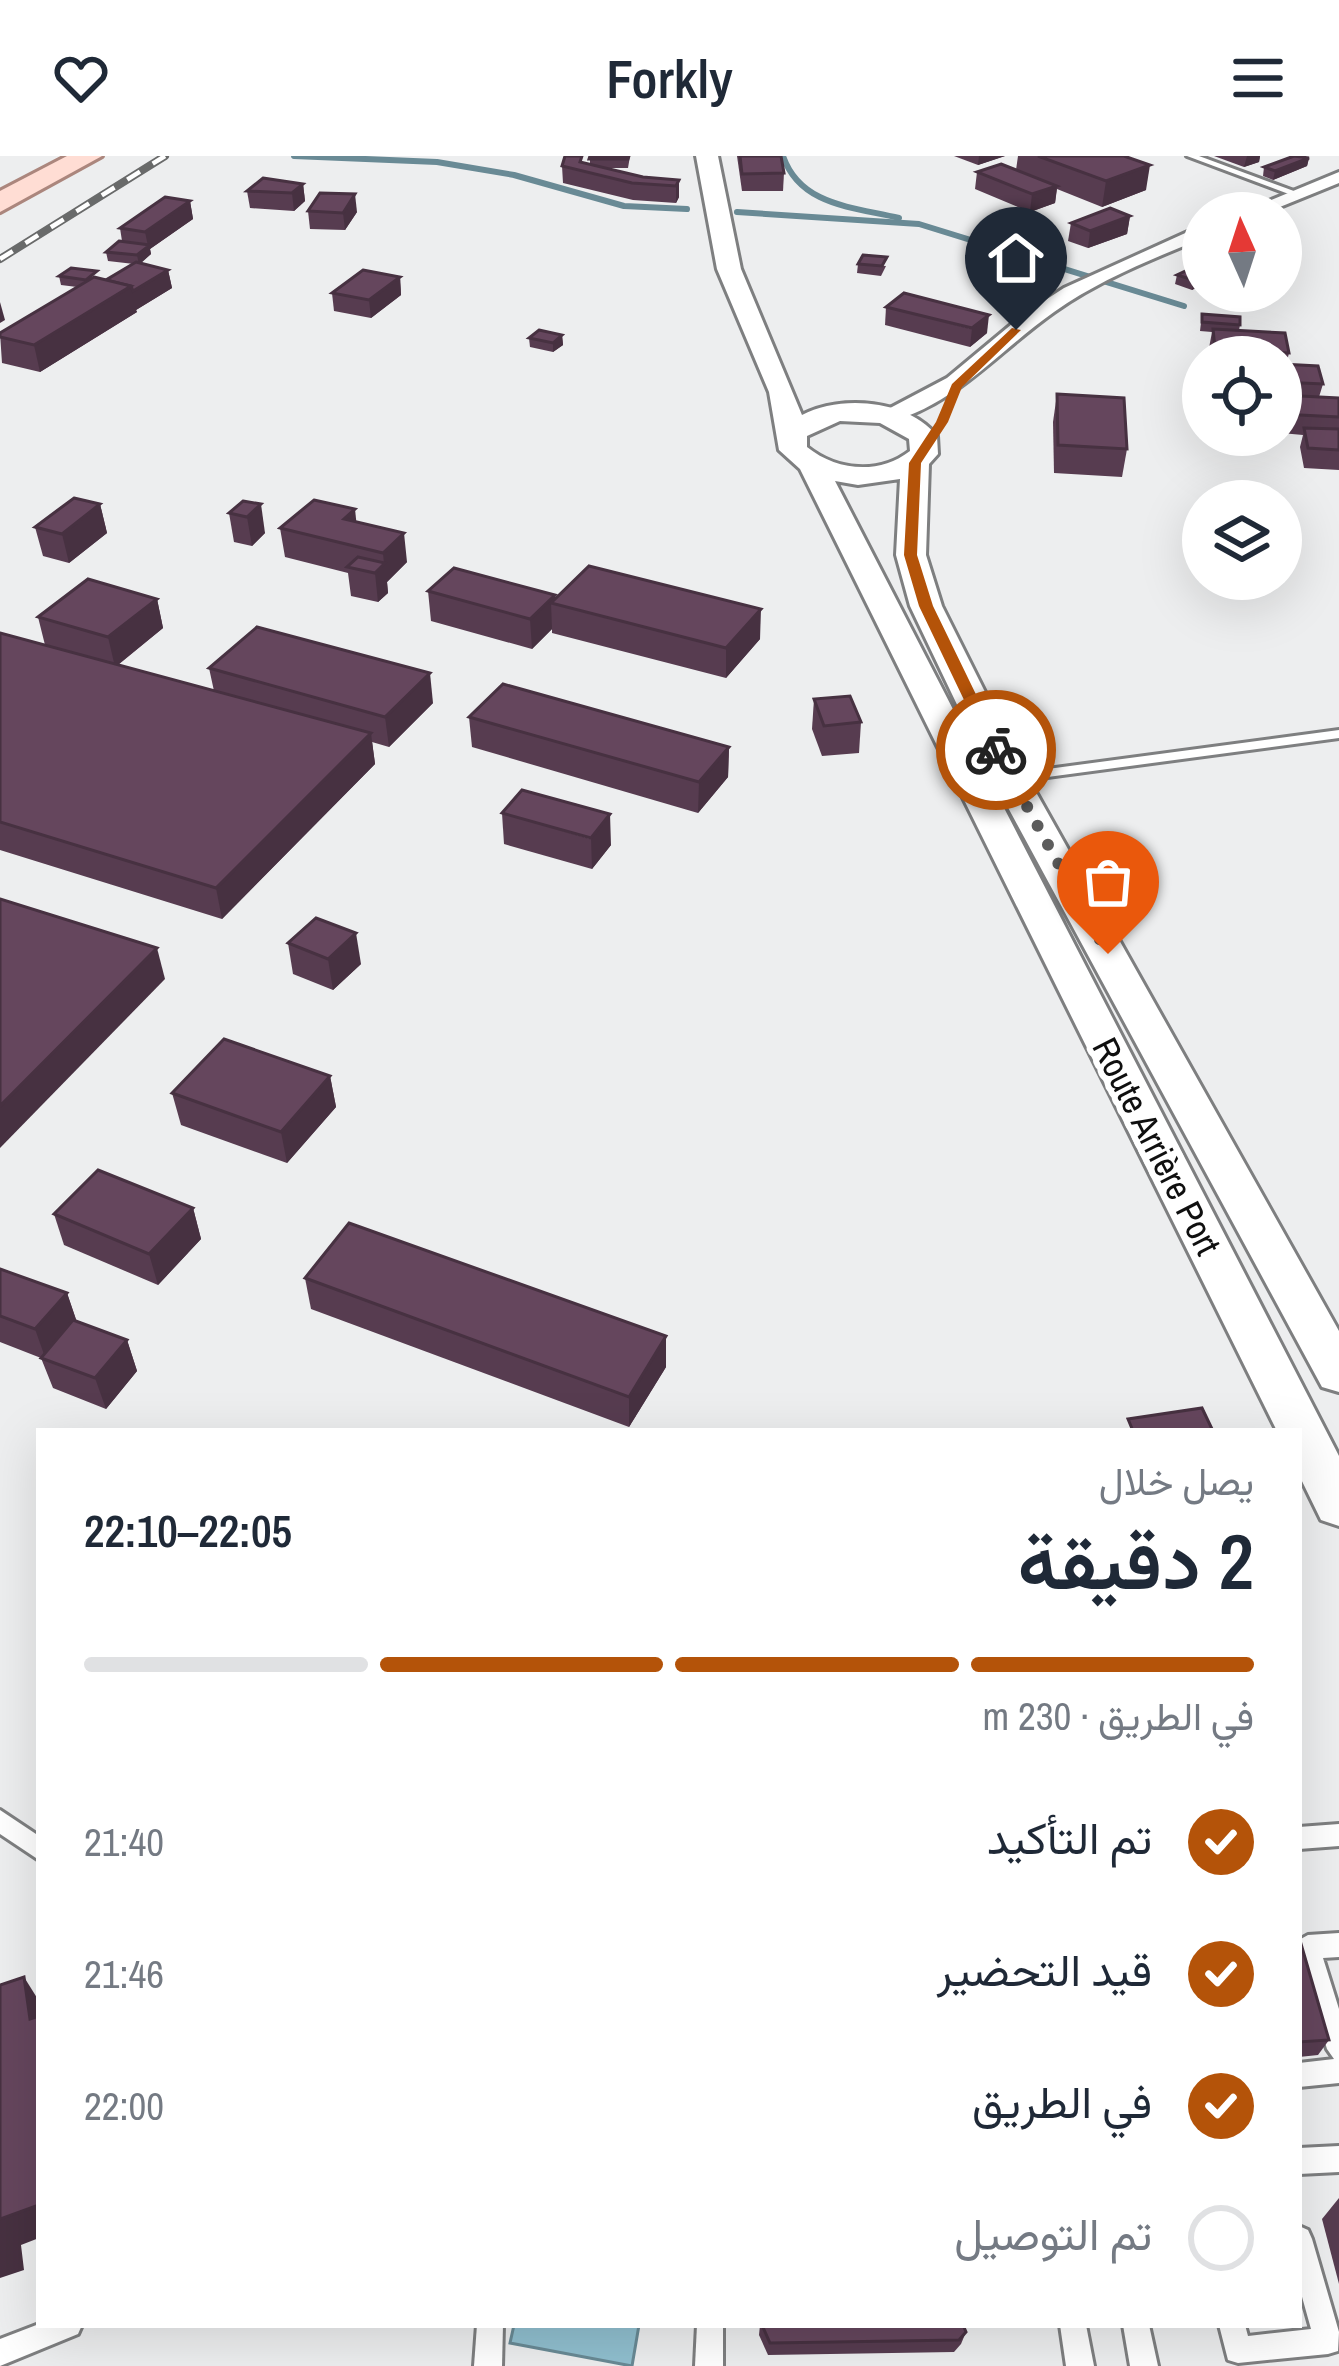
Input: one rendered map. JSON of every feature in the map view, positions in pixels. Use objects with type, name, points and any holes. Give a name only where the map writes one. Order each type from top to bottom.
[{"type":"main road","points":[[0,187],[59,156]]},
{"type":"main road","points":[[0,203],[88,156]]},
{"type":"street","name":"Route Arrière Port","points":[[707,156],[729,268],[803,449],[1300,1428]]},
{"type":"street","points":[[1302,192],[1339,177]]},
{"type":"street","points":[[956,386],[916,409],[886,416],[840,413],[819,417],[803,449],[879,474],[921,453],[956,386],[982,358],[1051,304],[1125,263],[1182,240]]},
{"type":"street","points":[[783,392],[840,413]]},
{"type":"street","points":[[886,416],[915,428],[921,453]]},
{"type":"street","name":"Route Arrière Port","points":[[921,453],[911,555],[926,606],[1010,778],[1339,1374]]},
{"type":"street","name":"Route Arrière Port","points":[[1302,1432],[1339,1505]]},
{"type":"lane","points":[[1191,156],[1291,192]]},
{"type":"lane","points":[[1010,778],[1339,734]]},
{"type":"lane","points":[[2,1828],[36,1847]]},
{"type":"lane","points":[[1302,1838],[1339,1835]]},
{"type":"lane","points":[[1339,1945],[1308,1947],[1339,2049]]},
{"type":"lane","points":[[1302,2075],[1339,2071]]},
{"type":"lane","points":[[1302,2161],[1339,2158]]},
{"type":"lane","points":[[1233,2328],[1238,2350],[1328,2341],[1302,2250]]},
{"type":"lane","points":[[0,2354],[62,2328]]},
{"type":"lane","points":[[488,2366],[490,2328]]},
{"type":"lane","points":[[709,2366],[710,2328]]},
{"type":"lane","points":[[1074,2328],[1080,2366]]},
{"type":"lane","points":[[1137,2328],[1144,2366]]},
{"type":"water","points":[[513,2328],[638,2328],[632,2366],[510,2343]]},
{"type":"building","points":[[565,156],[582,156],[580,162],[643,177],[679,180],[676,186],[632,183],[562,166]]},
{"type":"building","points":[[590,156],[629,156],[589,159]]},
{"type":"building","points":[[740,156],[781,156],[784,173],[742,174]]},
{"type":"building","points":[[1038,156],[1124,156],[1150,165],[1106,181]]},
{"type":"building","points":[[1294,156],[1309,158],[1275,171],[1264,167]]},
{"type":"building","points":[[1001,164],[1057,186],[1032,194],[977,172]]},
{"type":"building","points":[[263,178],[303,184],[292,193],[247,191]]},
{"type":"building","points":[[320,193],[355,194],[343,213],[308,211]]},
{"type":"building","points":[[165,197],[190,201],[145,232],[120,228]]},
{"type":"building","points":[[1110,208],[1130,216],[1090,231],[1071,223]]},
{"type":"building","points":[[119,241],[150,245],[137,255],[106,252]]},
{"type":"building","points":[[863,255],[887,257],[882,266],[858,264]]},
{"type":"building","points":[[136,262],[168,270],[133,291],[131,286],[106,280]]},
{"type":"building","points":[[71,268],[97,271],[86,280],[59,276]]},
{"type":"building","points":[[363,270],[400,277],[369,300],[332,293]]},
{"type":"building","points":[[996,273],[1026,282],[1015,287],[986,278]]},
{"type":"building","points":[[94,277],[131,286],[34,345],[0,337],[0,333]]},
{"type":"building","points":[[904,293],[989,315],[972,328],[886,307]]},
{"type":"building","points":[[1202,314],[1240,317],[1240,325],[1202,322]]},
{"type":"building","points":[[1213,329],[1286,336],[1214,336]]},
{"type":"building","points":[[539,330],[562,335],[553,343],[529,338]]},
{"type":"building","points":[[1302,365],[1318,366],[1323,384],[1302,383]]},
{"type":"building","points":[[1057,394],[1124,398],[1127,449],[1058,445]]},
{"type":"building","points":[[1302,396],[1339,398],[1339,417],[1302,415]]},
{"type":"building","points":[[1304,428],[1339,429],[1339,450],[1308,448]]},
{"type":"building","points":[[74,498],[100,504],[62,534],[35,527]]},
{"type":"building","points":[[314,500],[355,509],[344,519],[404,533],[383,553],[280,528]]},
{"type":"building","points":[[243,501],[261,504],[247,517],[229,513]]},
{"type":"building","points":[[358,557],[385,563],[375,573],[347,567]]},
{"type":"building","points":[[589,566],[761,609],[726,648],[551,603]]},
{"type":"building","points":[[454,568],[555,595],[530,619],[428,591]]},
{"type":"building","points":[[88,579],[157,599],[108,637],[38,617]]},
{"type":"building","points":[[257,627],[430,673],[385,717],[209,668]]},
{"type":"building","points":[[0,633],[371,733],[216,888],[0,822]]},
{"type":"building","points":[[503,684],[729,747],[699,782],[469,717]]},
{"type":"building","points":[[850,696],[861,722],[824,726],[814,699]]},
{"type":"building","points":[[522,790],[610,814],[591,838],[502,813]]},
{"type":"building","points":[[0,899],[157,948],[0,1106]]},
{"type":"building","points":[[316,918],[356,933],[328,959],[288,943]]},
{"type":"building","points":[[224,1039],[330,1076],[281,1132],[172,1093]]},
{"type":"building","points":[[98,1170],[193,1208],[149,1254],[54,1214]]},
{"type":"building","points":[[349,1223],[666,1336],[629,1397],[305,1278]]},
{"type":"building","points":[[0,1269],[67,1293],[35,1329],[0,1316]]},
{"type":"building","points":[[73,1320],[127,1340],[95,1378],[41,1358]]},
{"type":"building","points":[[1202,1408],[1212,1428],[1132,1428],[1128,1419]]},
{"type":"building","points":[[1302,1947],[1329,2040],[1302,2042]]},
{"type":"building","points":[[24,1977],[30,2019],[36,2017],[36,2206],[0,2219],[0,1985]]},
{"type":"building","points":[[763,2328],[964,2328],[966,2332],[959,2340],[770,2343]]},
{"type":"waterway","points":[[294,156],[437,162],[514,175],[624,206],[687,209]]},
{"type":"waterway","points":[[783,156],[791,173],[815,195],[899,218]]},
{"type":"waterway","points":[[737,212],[919,224],[1182,305]]},
{"type":"railway","points":[[0,259],[165,156]]},
{"type":"way so far","points":[[996,750],[1108,954]]},
{"type":"route","points":[[996,750],[926,606],[911,555],[915,463],[942,422],[956,386],[1016,330]]}]
